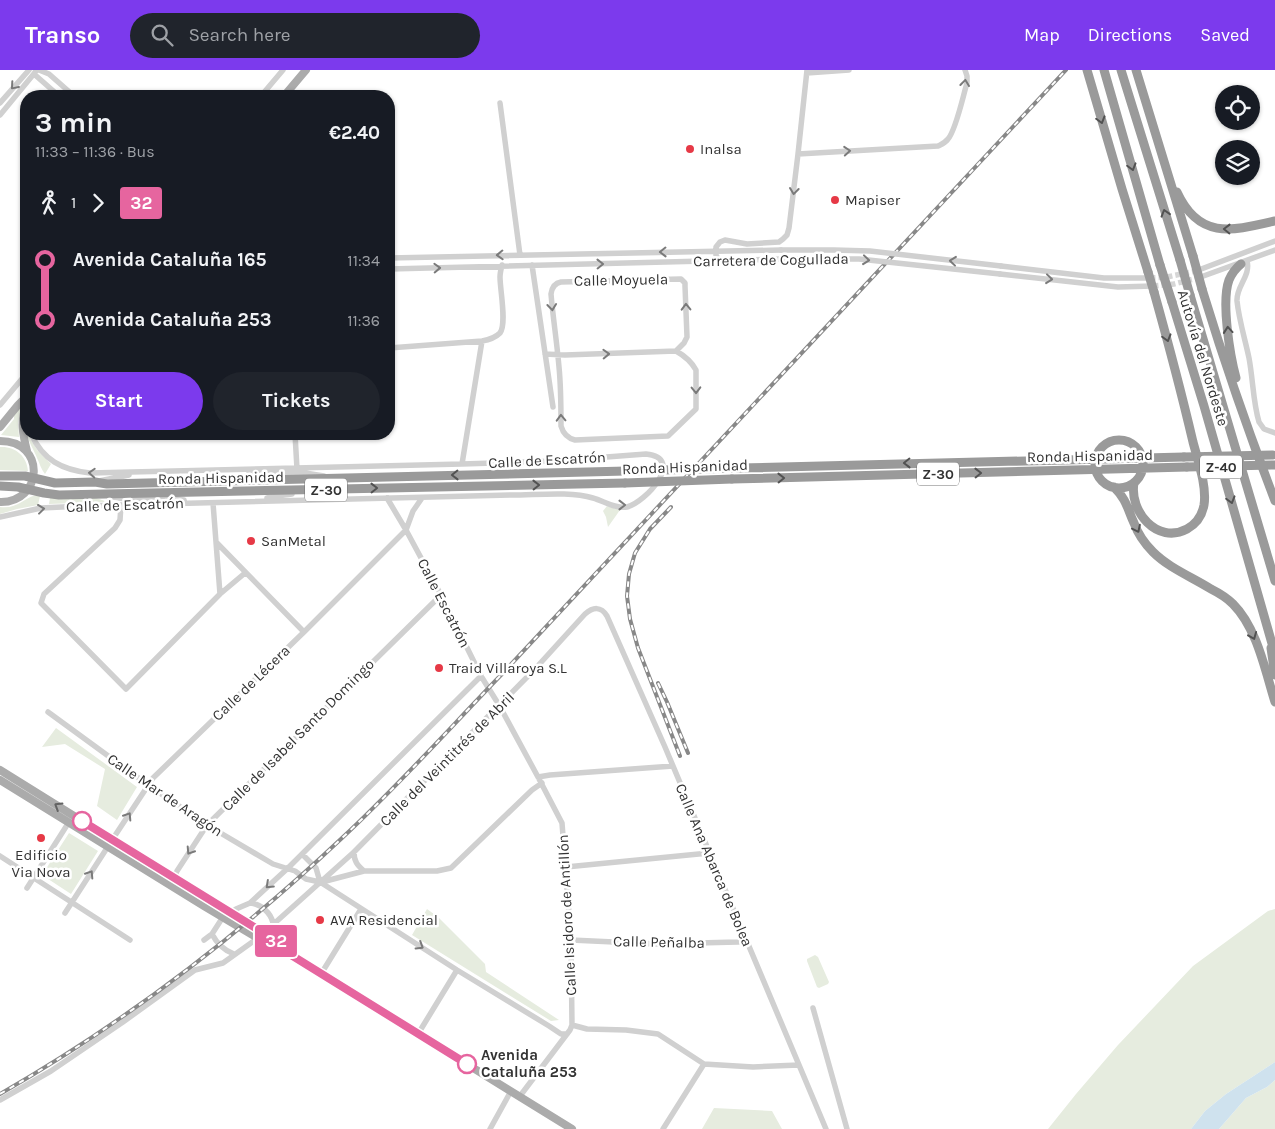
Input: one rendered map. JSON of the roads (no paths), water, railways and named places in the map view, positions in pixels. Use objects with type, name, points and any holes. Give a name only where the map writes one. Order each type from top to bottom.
[{"type":"highway","name":"Autovía del Nordeste","points":[[1104,70],[1160,265],[1204,406],[1275,654]]},
{"type":"highway","name":"Autovía del Nordeste","points":[[1120,70],[1180,260],[1275,580]]},
{"type":"highway","points":[[1136,70],[1216,336],[1275,501]]},
{"type":"highway","points":[[1087,72],[1171,352],[1200,471],[1204,498],[1201,515],[1188,529],[1167,533],[1156,529],[1143,518],[1138,510],[1134,496],[1134,483]]},
{"type":"highway","points":[[1161,149],[1181,200],[1192,215],[1203,224],[1232,229],[1275,221]]},
{"type":"highway","points":[[1244,262],[1229,280],[1226,310],[1232,360],[1249,424],[1248,429]]},
{"type":"highway","points":[[1114,487],[1124,487],[1134,483],[1139,478],[1143,468],[1143,458],[1135,445],[1121,439],[1111,441],[1103,446],[1097,454],[1096,470],[1101,480],[1114,487],[1127,503],[1131,518],[1139,535],[1154,553],[1176,570],[1224,596],[1240,612],[1248,623],[1261,655],[1275,702]]},
{"type":"highway","name":"Ronda Hispanidad","points":[[0,476],[33,478],[55,483],[95,482],[107,484],[1274,455]]},
{"type":"highway","name":"Ronda Hispanidad","points":[[0,486],[28,488],[59,495],[96,495],[1275,465]]},
{"type":"highway","name":"Z-40","points":[[1269,633],[1275,675]]},
{"type":"main road","points":[[289,90],[306,70]]},
{"type":"main road","points":[[0,427],[20,403]]},
{"type":"main road","points":[[0,502],[17,499],[25,493],[33,478],[32,463],[25,440]]},
{"type":"main road","points":[[0,441],[13,442],[27,451]]},
{"type":"main road","points":[[0,770],[175,888],[227,915]]},
{"type":"main road","points":[[0,780],[69,822],[174,878],[260,936],[277,942],[279,948],[572,1129]]},
{"type":"street","points":[[266,90],[283,70]]},
{"type":"street","points":[[719,261],[715,250],[723,241],[733,240],[747,244],[774,242],[783,239],[787,235],[807,72],[849,70]]},
{"type":"street","points":[[798,154],[938,146],[944,143],[953,130],[967,83],[967,76],[964,70]]},
{"type":"street","points":[[33,71],[53,90]]},
{"type":"street","points":[[0,115],[33,71]]},
{"type":"street","points":[[0,103],[33,71],[48,72],[68,90]]},
{"type":"street","points":[[500,103],[520,254]]},
{"type":"street","points":[[1196,271],[1275,241]]},
{"type":"street","name":"Carretera de Cogullada","points":[[395,258],[715,250],[834,250],[870,251],[1104,278],[1149,275]]},
{"type":"street","points":[[1198,278],[1275,250]]},
{"type":"street","name":"Carretera de Cogullada","points":[[395,269],[782,259],[859,259],[1153,289]]},
{"type":"street","points":[[1244,262],[1248,266],[1248,273],[1238,295],[1239,311],[1259,422],[1264,429],[1275,433]]},
{"type":"street","points":[[395,348],[482,341],[496,336],[501,331],[503,323],[500,276],[502,265]]},
{"type":"street","points":[[532,265],[553,407]]},
{"type":"street","name":"Calle Moyuela","points":[[683,280],[685,286],[687,337],[676,351],[685,356],[696,370],[696,409],[671,434],[664,437],[575,440],[563,432],[561,426],[558,354],[551,294],[555,284],[562,282],[683,280]]},
{"type":"street","points":[[462,464],[482,341]]},
{"type":"street","points":[[545,354],[676,351]]},
{"type":"street","points":[[0,405],[20,381]]},
{"type":"street","name":"Calle de Escatrón","points":[[0,517],[42,508],[83,506],[569,494],[587,496],[614,506],[625,507],[643,498],[659,480],[663,470],[663,464],[659,458],[646,454],[554,461],[90,473],[65,468],[56,463],[44,454],[34,440]]},
{"type":"street","points":[[295,440],[297,469]]},
{"type":"street","name":"Ronda Hispanidad","points":[[238,470],[255,473],[310,474],[333,478]]},
{"type":"street","name":"Calle de Escatrón","points":[[95,482],[138,472]]},
{"type":"street","name":"Calle de Escatrón","points":[[250,501],[284,495],[327,493],[346,489]]},
{"type":"street","name":"Ronda Hispanidad","points":[[96,495],[130,500],[174,499],[198,502]]},
{"type":"street","name":"Calle Escatrón","points":[[387,498],[441,595],[481,676]]},
{"type":"street","points":[[406,530],[413,511],[422,498]]},
{"type":"street","points":[[213,503],[220,594]]},
{"type":"street","points":[[121,505],[120,520],[115,528],[44,594],[41,603],[126,689],[220,594],[245,573]]},
{"type":"street","name":"Calle de Lécera","points":[[65,913],[153,778],[406,530]]},
{"type":"street","points":[[217,543],[304,632]]},
{"type":"street","name":"Calle de Isabel Santo Domingo","points":[[174,878],[207,825],[441,595]]},
{"type":"street","name":"Calle del Veintitrés de Abril","points":[[0,1100],[51,1071],[145,1007],[195,970],[223,963],[260,936],[354,852],[535,670],[585,614],[596,608]]},
{"type":"street","name":"Calle Ana Abarca de Bolea","points":[[596,608],[603,610],[607,616],[673,766],[826,1129]]},
{"type":"street","points":[[204,940],[212,934],[221,920],[236,909],[250,903],[288,868],[481,676]]},
{"type":"street","name":"Calle Isidoro de Antillón","points":[[481,676],[500,705],[562,823],[571,940],[572,1025]]},
{"type":"street","name":"Calle Mar de Aragón","points":[[48,712],[148,785],[207,825],[273,864],[288,868]]},
{"type":"street","points":[[538,776],[673,766]]},
{"type":"street","points":[[320,882],[364,870],[437,871],[451,868],[532,790],[542,783]]},
{"type":"street","points":[[27,888],[69,822]]},
{"type":"street","points":[[354,852],[357,865],[364,870]]},
{"type":"street","points":[[566,867],[709,853]]},
{"type":"street","points":[[302,854],[316,868],[320,882]]},
{"type":"street","points":[[0,856],[130,940]]},
{"type":"street","points":[[288,868],[306,879],[320,882],[457,970],[564,1035]]},
{"type":"street","points":[[174,878],[175,888]]},
{"type":"street","points":[[250,903],[257,903],[272,918],[273,923]]},
{"type":"street","points":[[321,974],[361,909]]},
{"type":"street","points":[[212,934],[223,949],[234,954]]},
{"type":"street","name":"Calle Peñalba","points":[[571,940],[656,944],[746,941]]},
{"type":"street","points":[[418,1034],[457,970]]},
{"type":"street","points":[[813,1008],[847,1129]]},
{"type":"street","points":[[520,1096],[572,1025],[587,1029],[626,1030],[658,1034],[704,1064],[753,1067],[799,1065]]},
{"type":"street","points":[[663,1129],[704,1064]]},
{"type":"street","points":[[490,1129],[511,1091]]},
{"type":"water","points":[[1275,1062],[1275,1080],[1267,1087],[1246,1098],[1219,1129],[1191,1129],[1205,1111],[1226,1094]]},
{"type":"tunnel","points":[[1150,278],[1167,277],[1196,271]]},
{"type":"tunnel","points":[[1153,286],[1174,284],[1198,278]]},
{"type":"railway","points":[[0,1094],[91,1038],[178,976],[221,943],[303,874],[363,818],[501,675],[1066,70]]},
{"type":"railway","points":[[671,507],[650,529],[635,553],[629,574],[627,596],[630,619],[638,648],[680,756]]},
{"type":"railway","points":[[658,683],[688,753]]},
{"type":"place","name":"Inalsa","points":[[690,149]]},
{"type":"place","name":"Mapiser","points":[[835,200]]},
{"type":"place","name":"SanMetal","points":[[251,541]]},
{"type":"place","name":"Traid Villaroya S.L","points":[[439,668]]},
{"type":"place","name":"Edificio Via Nova","points":[[41,838]]},
{"type":"place","name":"AVA Residencial","points":[[320,920]]},
{"type":"place","name":"Avenida Cataluña 253","points":[[467,1064]]}]
